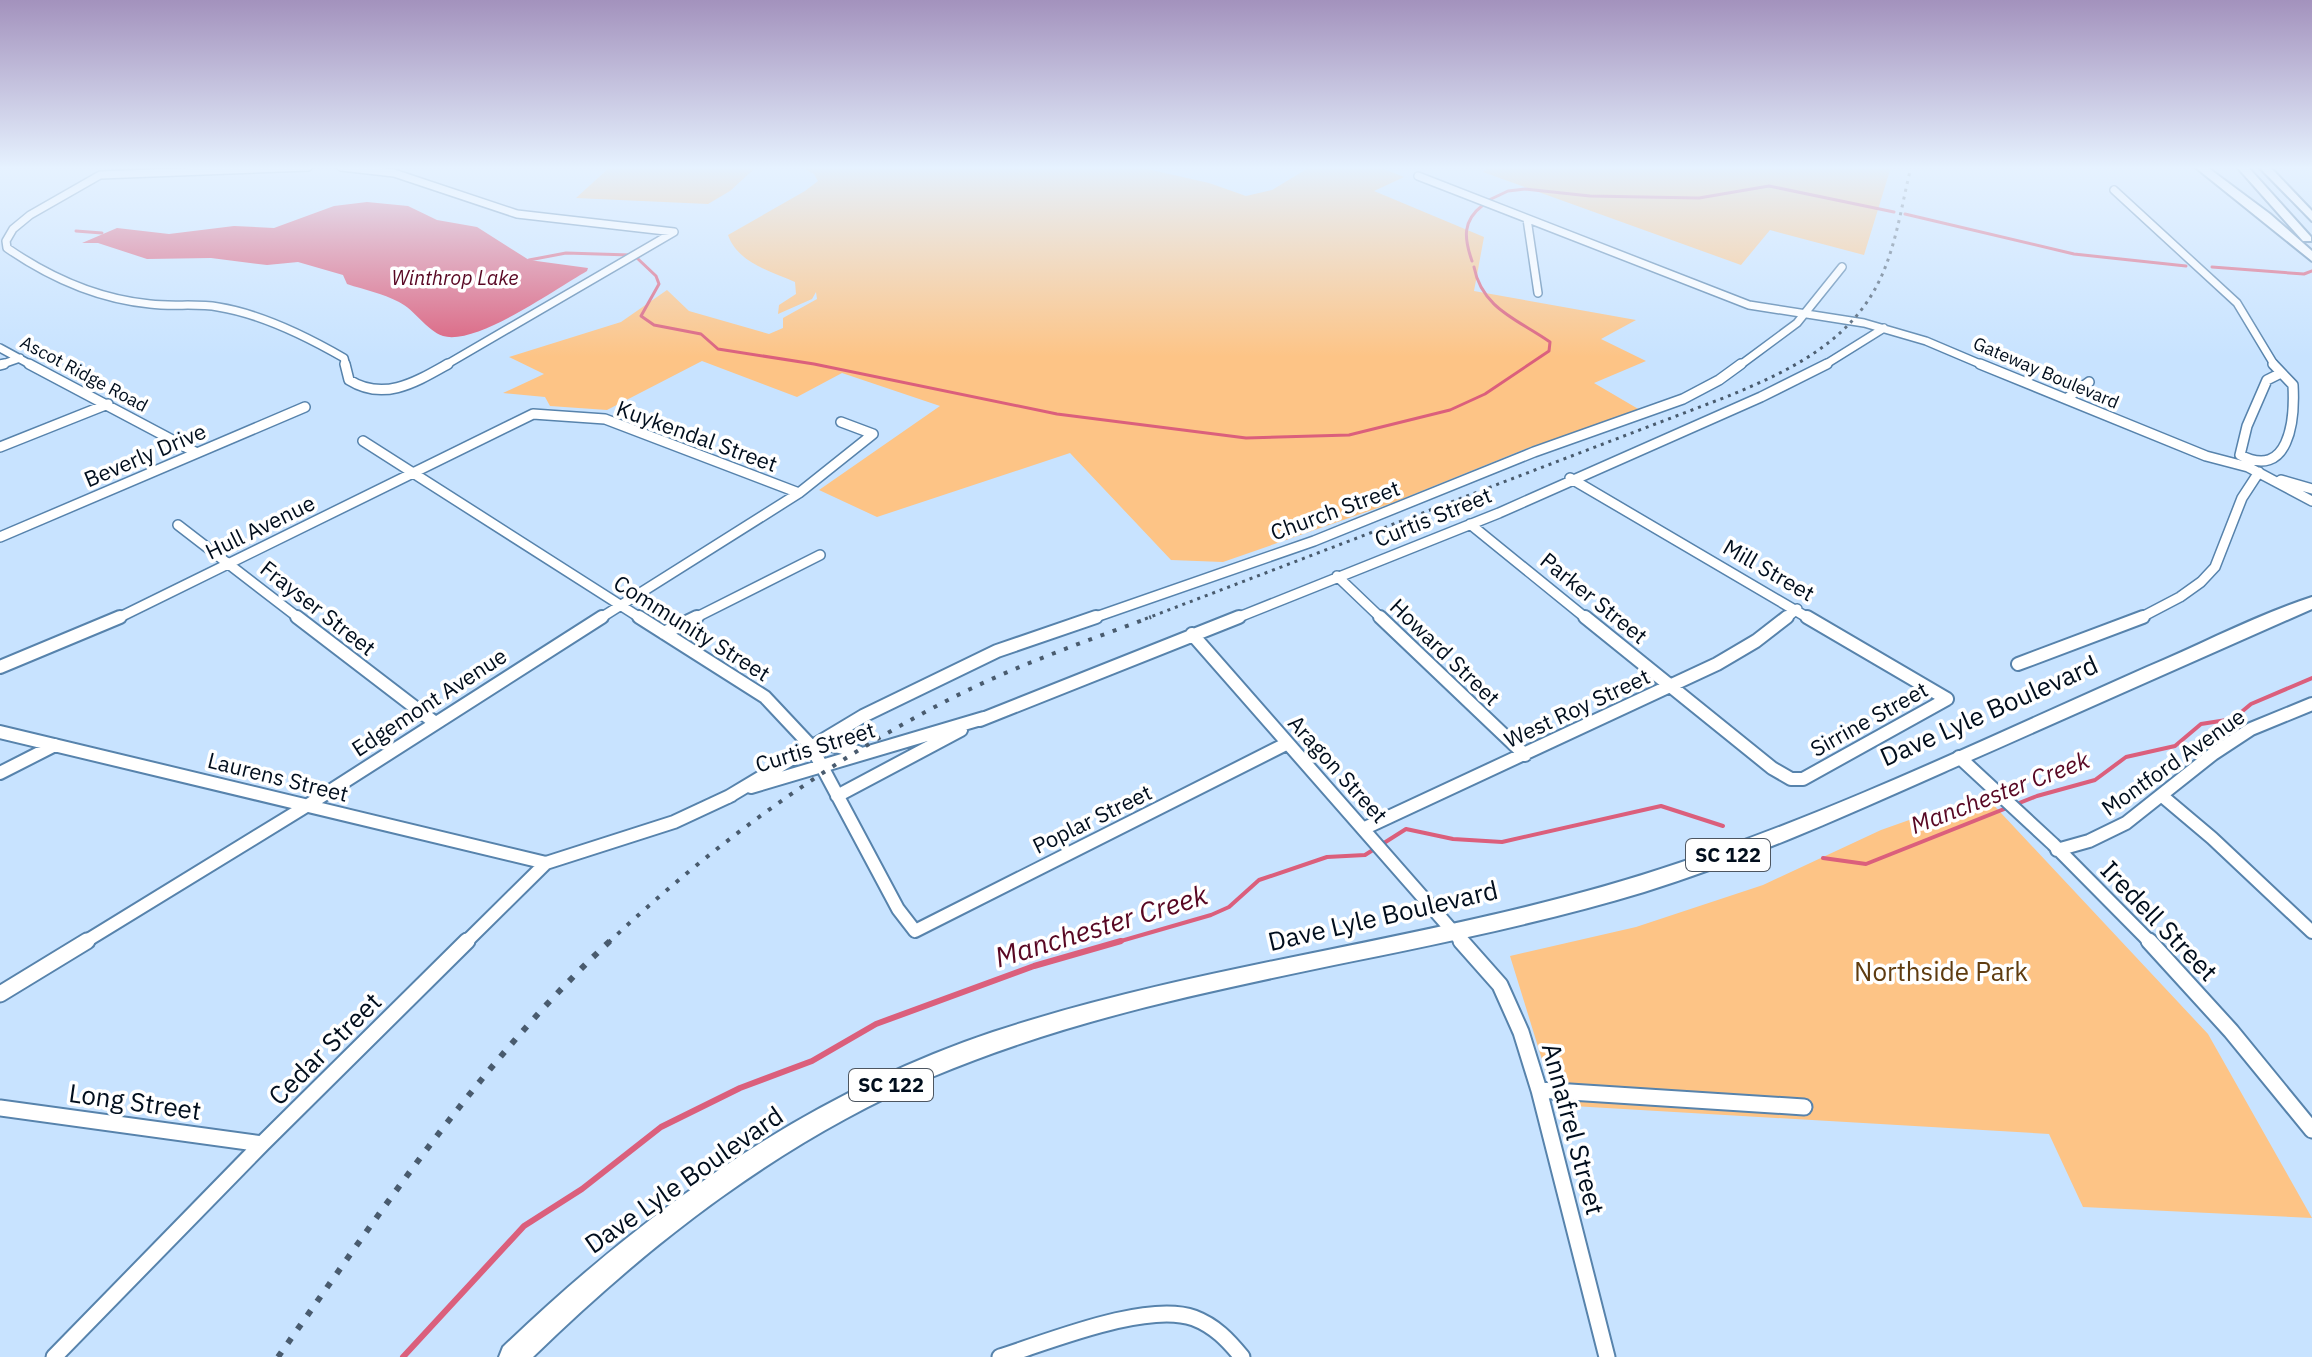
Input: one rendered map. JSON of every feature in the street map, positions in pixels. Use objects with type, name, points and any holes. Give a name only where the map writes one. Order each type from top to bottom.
[{"type":"main road","points":[[2282,230],[2312,257]]},
{"type":"main road","name":"Dave Lyle Boulevard","points":[[513,1357],[597,1278],[656,1230],[742,1169],[816,1124],[924,1070],[984,1046],[1088,1015],[1567,906],[1714,860],[1817,820],[2312,602]]},
{"type":"street","points":[[12,230],[6,241],[7,248],[22,259],[119,301],[216,307],[255,317],[323,345],[344,358],[349,380],[356,386],[382,390],[411,385],[674,232],[659,230]]},
{"type":"street","points":[[1529,230],[1538,293]]},
{"type":"street","name":"Gateway Boulevard","points":[[1556,230],[1760,308],[1884,328],[1937,345],[2206,456],[2249,465],[2312,501]]},
{"type":"street","points":[[2158,230],[2237,303],[2253,323],[2279,374],[2293,385],[2296,404],[2291,431],[2278,456],[2266,464],[2249,465],[2240,455],[2247,426],[2267,380],[2279,374]]},
{"type":"street","name":"Church Street","points":[[728,797],[838,730],[940,676],[1035,636],[1314,541],[1534,452],[1683,399],[1753,357],[1805,314],[1842,267]]},
{"type":"street","name":"Curtis Street","points":[[837,796],[984,718],[1470,524],[1570,478],[1757,400],[1852,351],[1884,328]]},
{"type":"street","name":"Ascot Ridge Road","points":[[0,348],[195,452]]},
{"type":"street","points":[[0,365],[20,358]]},
{"type":"street","points":[[2066,399],[2089,382]]},
{"type":"street","points":[[0,447],[108,404]]},
{"type":"street","name":"Beverly Drive","points":[[0,537],[305,407]]},
{"type":"street","name":"Hull Avenue","points":[[0,667],[146,606],[533,414]]},
{"type":"street","name":"Kuykendal Street","points":[[533,414],[605,419],[799,493]]},
{"type":"street","name":"Edgemont Avenue","points":[[0,994],[308,805],[434,722],[799,493],[873,434],[841,422]]},
{"type":"street","name":"Community Street","points":[[363,441],[765,697],[811,746],[898,909],[915,931]]},
{"type":"street","points":[[2018,664],[2100,634],[2171,603],[2200,586],[2217,564],[2231,535],[2242,498],[2264,475]]},
{"type":"street","name":"Gateway Boulevard","points":[[2264,475],[2312,489]]},
{"type":"street","name":"Mill Street","points":[[1570,478],[1947,699]]},
{"type":"street","name":"Parker Street","points":[[1470,524],[1772,768],[1791,779],[1811,774]]},
{"type":"street","name":"Frayser Street","points":[[178,525],[434,722]]},
{"type":"street","points":[[664,633],[820,555]]},
{"type":"street","name":"Howard Street","points":[[1337,576],[1525,755]]},
{"type":"street","name":"West Roy Street","points":[[1365,828],[1671,686],[1756,641],[1797,609]]},
{"type":"street","name":"Aragon Street","points":[[1192,634],[1286,744],[1455,931]]},
{"type":"street","name":"Sirrine Street","points":[[1811,774],[1947,699]]},
{"type":"street","name":"Montford Avenue","points":[[2057,850],[2089,841],[2126,823],[2251,729],[2312,704]]},
{"type":"street","name":"Curtis Street","points":[[661,826],[782,776],[984,718]]},
{"type":"street","points":[[782,776],[807,760],[811,746],[834,754],[858,754],[860,752],[832,745],[838,730]]},
{"type":"street","name":"Laurens Street","points":[[0,732],[546,863]]},
{"type":"street","name":"Poplar Street","points":[[915,931],[1286,744]]},
{"type":"street","points":[[0,773],[55,745]]},
{"type":"street","name":"Iredell Street","points":[[1959,757],[1997,790],[2194,989],[2312,1130]]},
{"type":"street","points":[[2161,795],[2212,838],[2312,932]]},
{"type":"street","name":"Cedar Street","points":[[54,1357],[262,1144],[546,863],[661,826]]},
{"type":"street","name":"Annafrel Street","points":[[1455,931],[1500,985],[1521,1032],[1539,1090],[1607,1357]]},
{"type":"street","points":[[1539,1090],[1804,1107]]},
{"type":"street","name":"Long Street","points":[[0,1108],[262,1144]]},
{"type":"street","points":[[1000,1357],[1124,1318],[1167,1312],[1198,1319],[1229,1341],[1242,1357]]},
{"type":"green space","points":[[736,230],[1468,230],[1484,237],[1474,291],[1636,320],[1601,339],[1646,361],[1594,383],[1640,410],[1528,448],[1392,503],[1223,562],[1171,560],[1070,453],[877,517],[819,490],[940,406],[842,373],[797,397],[702,361],[607,410],[550,406],[545,397],[503,393],[544,374],[509,357],[621,322],[667,290],[689,311],[769,334],[783,328],[783,318],[817,299],[816,292],[812,299],[778,314],[779,305],[796,294],[795,282],[747,259],[739,253],[728,235]]},
{"type":"green space","points":[[1645,230],[1770,230],[1741,265]]},
{"type":"green space","points":[[1771,230],[1872,230],[1864,255]]},
{"type":"green space","name":"Northside Park","points":[[1987,798],[2208,1034],[2312,1218],[2083,1207],[2049,1134],[1556,1105],[1510,956],[1636,927],[1763,885],[1881,830],[1929,813]]},
{"type":"water","name":"Winthrop Lake","points":[[112,230],[169,234],[199,230],[482,230],[529,260],[588,268],[516,314],[457,337],[437,333],[405,306],[386,296],[347,284],[343,275],[298,262],[267,265],[211,258],[147,259],[98,243],[82,243]]},
{"type":"waterway","points":[[1467,230],[1472,261]]},
{"type":"waterway","points":[[1974,230],[2074,254],[2186,266]]},
{"type":"waterway","points":[[76,231],[102,233]]},
{"type":"waterway","points":[[529,260],[566,253],[630,255]]},
{"type":"waterway","points":[[637,258],[656,276],[659,284],[641,316],[654,325],[701,334],[718,349],[814,364],[1057,414],[1246,438],[1349,435],[1450,410],[1485,394],[1549,351],[1550,342],[1493,303],[1478,281],[1474,267]]},
{"type":"waterway","points":[[2212,267],[2304,274],[2312,271]]},
{"type":"waterway","name":"Manchester Creek","points":[[1823,858],[1866,864],[2037,796],[2095,780],[2126,757],[2175,746],[2201,724],[2233,719],[2251,704],[2312,678]]},
{"type":"waterway","name":"Manchester Creek","points":[[1114,943],[1211,915],[1229,907],[1259,880],[1327,857],[1365,855],[1406,829],[1453,839],[1502,842],[1661,806],[1723,826]]},
{"type":"waterway","name":"Manchester Creek","points":[[403,1357],[524,1226],[582,1189],[661,1127],[740,1088],[812,1061],[876,1024],[1034,966],[1121,941]]},
{"type":"railway","points":[[1145,619],[1726,397],[1773,376],[1817,351],[1854,318],[1870,298],[1882,275],[1897,230]]},
{"type":"railway","points":[[608,943],[729,839],[861,749],[978,685],[1151,617]]},
{"type":"railway","points":[[278,1357],[394,1194],[475,1088],[518,1037],[608,943]]}]
